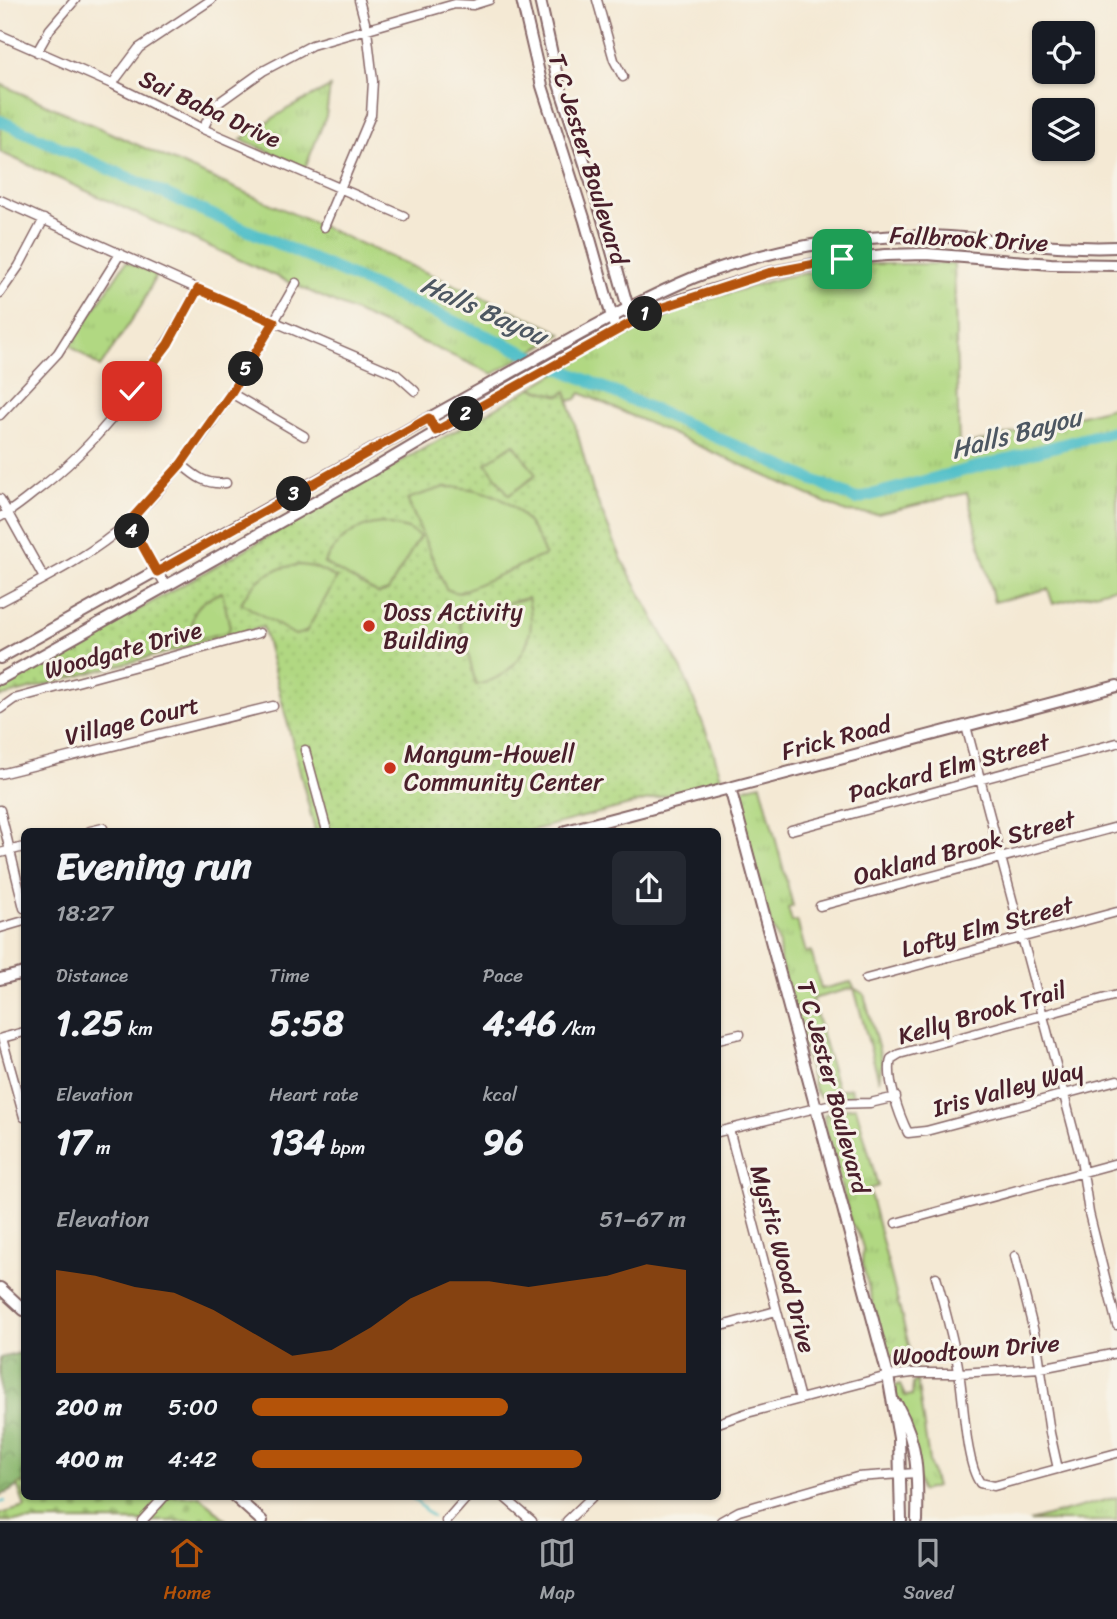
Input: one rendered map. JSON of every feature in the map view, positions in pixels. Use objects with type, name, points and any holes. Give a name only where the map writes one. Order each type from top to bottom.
[{"type":"main road","name":"T C Jester Boulevard","points":[[522,0],[542,86],[585,220],[615,330]]},
{"type":"main road","name":"T C Jester Boulevard","points":[[540,0],[558,81],[602,216],[631,321]]},
{"type":"main road","name":"Fallbrook Drive","points":[[0,658],[514,370],[628,308],[688,280],[775,253],[840,241],[927,236],[1053,246],[1117,247]]},
{"type":"main road","name":"Fallbrook Drive","points":[[0,679],[304,509],[524,380],[631,321],[677,301],[779,270],[842,259],[926,254],[1051,264],[1117,265]]},
{"type":"main road","points":[[429,418],[436,431]]},
{"type":"main road","points":[[295,493],[304,509]]},
{"type":"main road","points":[[20,648],[28,663]]},
{"type":"main road","name":"Frick Road","points":[[577,828],[1117,686]]},
{"type":"main road","name":"T C Jester Boulevard","points":[[730,788],[888,1376],[902,1472],[901,1521]]},
{"type":"main road","points":[[0,979],[21,974]]},
{"type":"main road","points":[[0,1288],[21,1307]]},
{"type":"main road","name":"T C Jester Boulevard","points":[[893,1399],[915,1448],[917,1521]]},
{"type":"main road","points":[[238,1500],[262,1521]]},
{"type":"street","points":[[37,52],[50,29],[75,0]]},
{"type":"street","points":[[113,84],[139,48],[211,0]]},
{"type":"street","points":[[324,227],[371,115],[373,81],[367,30],[359,0]]},
{"type":"street","points":[[203,129],[214,106],[263,71],[312,45],[457,1],[473,5],[489,0]]},
{"type":"street","points":[[597,0],[614,60],[623,77]]},
{"type":"street","name":"Sai Baba Drive","points":[[0,35],[113,84],[203,129],[404,216]]},
{"type":"street","points":[[0,200],[396,374],[415,391]]},
{"type":"street","points":[[0,293],[19,266],[44,219]]},
{"type":"street","points":[[0,415],[58,353],[120,254]]},
{"type":"street","points":[[0,602],[84,555],[127,524],[181,464],[231,393],[296,283]]},
{"type":"street","points":[[4,515],[52,480],[95,439],[168,344],[198,289]]},
{"type":"street","points":[[231,393],[304,436]]},
{"type":"street","points":[[181,464],[202,481],[210,484],[226,483]]},
{"type":"street","points":[[0,499],[4,515],[44,578]]},
{"type":"street","points":[[127,524],[166,586]]},
{"type":"street","name":"Woodgate Drive","points":[[0,709],[14,699],[259,633]]},
{"type":"street","name":"Village Court","points":[[0,774],[273,706]]},
{"type":"street","points":[[966,726],[1084,1172],[1089,1213],[1117,1325]]},
{"type":"street","name":"Packard Elm Street","points":[[790,830],[1117,743]]},
{"type":"street","points":[[305,750],[326,828]]},
{"type":"street","points":[[0,810],[21,896]]},
{"type":"street","name":"Oakland Brook Street","points":[[820,906],[1117,827]]},
{"type":"street","points":[[0,853],[21,848]]},
{"type":"street","name":"Lofty Elm Street","points":[[866,979],[1117,912]]},
{"type":"street","points":[[0,928],[21,922]]},
{"type":"street","name":"Kelly Brook Trail","points":[[908,1133],[889,1069],[891,1059],[899,1054],[1117,995]]},
{"type":"street","points":[[21,1033],[2,1038],[21,1106]]},
{"type":"street","points":[[721,1038],[740,1034]]},
{"type":"street","name":"Iris Valley Way","points":[[908,1133],[926,1131],[1117,1080]]},
{"type":"street","points":[[721,1131],[816,1107],[870,1103],[896,1097]]},
{"type":"street","name":"Mystic Wood Drive","points":[[729,1129],[800,1399]]},
{"type":"street","points":[[896,1223],[1117,1163]]},
{"type":"street","points":[[1014,1256],[1041,1368],[1058,1469]]},
{"type":"street","points":[[936,1277],[960,1373],[976,1478],[980,1483],[994,1486],[1117,1453]]},
{"type":"street","points":[[721,1326],[776,1311]]},
{"type":"street","name":"Woodtown Drive","points":[[721,1422],[888,1376],[1041,1368],[1117,1353]]},
{"type":"street","points":[[721,1521],[739,1511],[857,1477],[916,1473]]},
{"type":"street","points":[[142,1521],[160,1500]]},
{"type":"street","points":[[446,1521],[464,1500]]},
{"type":"street","points":[[508,1500],[532,1521]]},
{"type":"street","points":[[567,1521],[589,1500]]},
{"type":"green space","points":[[0,84],[562,334],[493,374],[0,152]]},
{"type":"green space","points":[[330,87],[326,116],[305,168],[241,139],[287,109]]},
{"type":"green space","points":[[126,262],[157,273],[142,305],[100,367],[70,345]]},
{"type":"green space","points":[[863,264],[954,264],[959,447],[1117,406],[1117,587],[1053,604],[1048,589],[994,602],[967,493],[878,514],[846,512],[581,393],[576,399],[569,401],[566,392],[560,396],[531,388],[606,344],[611,346],[637,331],[636,325],[693,304],[784,277]]},
{"type":"green space","points":[[531,388],[560,396],[566,391],[593,491],[622,560],[683,672],[722,781],[541,828],[314,828],[263,627],[0,697],[0,688]]},
{"type":"green space","points":[[514,444],[536,475],[509,495],[486,463]]},
{"type":"green space","points":[[445,487],[480,491],[507,503],[529,524],[545,555],[458,593],[446,589],[407,499]]},
{"type":"green space","points":[[382,523],[408,529],[420,536],[388,591],[379,594],[324,563],[348,535],[363,527]]},
{"type":"green space","points":[[300,565],[314,567],[337,578],[306,632],[295,635],[241,603],[265,575],[281,568]]},
{"type":"green space","points":[[222,592],[230,627],[228,632],[194,640],[192,622],[196,609]]},
{"type":"green space","points":[[528,598],[530,628],[522,654],[503,673],[476,685],[460,622],[468,613]]},
{"type":"green space","points":[[761,784],[793,906],[788,908],[792,922],[797,921],[806,953],[811,951],[821,989],[851,982],[854,988],[812,999],[838,1091],[851,1088],[854,1099],[840,1099],[833,1093],[820,1097],[815,1090],[780,961],[776,934],[770,923],[736,798],[743,789]]},
{"type":"green space","points":[[854,988],[864,994],[882,1062],[879,1081]]},
{"type":"green space","points":[[856,1107],[878,1186],[869,1189],[915,1369],[907,1364],[904,1353],[897,1354],[897,1363],[888,1360],[862,1263],[863,1248],[851,1223],[825,1126],[824,1115],[828,1113],[835,1125],[842,1123],[840,1116],[843,1109]]},
{"type":"green space","points":[[21,1353],[21,1485],[0,1495],[0,1358]]},
{"type":"green space","points":[[917,1379],[929,1461],[936,1487],[921,1491],[895,1394],[896,1385],[900,1385],[905,1396],[912,1395],[913,1384]]},
{"type":"green space","points":[[1117,1497],[1117,1521],[1029,1521]]},
{"type":"green space","points":[[22,1500],[204,1500],[227,1521],[0,1521],[0,1514],[25,1507]]},
{"type":"waterway","name":"Halls Bayou","points":[[0,121],[856,499],[1117,430]]},
{"type":"waterway","points":[[414,1500],[433,1517]]},
{"type":"waterway","points":[[0,1503],[5,1501]]},
{"type":"place","name":"Doss Activity Building","points":[[369,626]]},
{"type":"place","name":"Mangum-Howell Community Center","points":[[390,768]]},
{"type":"route","points":[[132,391],[168,344],[198,289],[274,322],[231,393],[181,464],[127,524],[137,536],[157,572],[429,418],[436,431],[654,310],[768,273],[842,259]]}]
